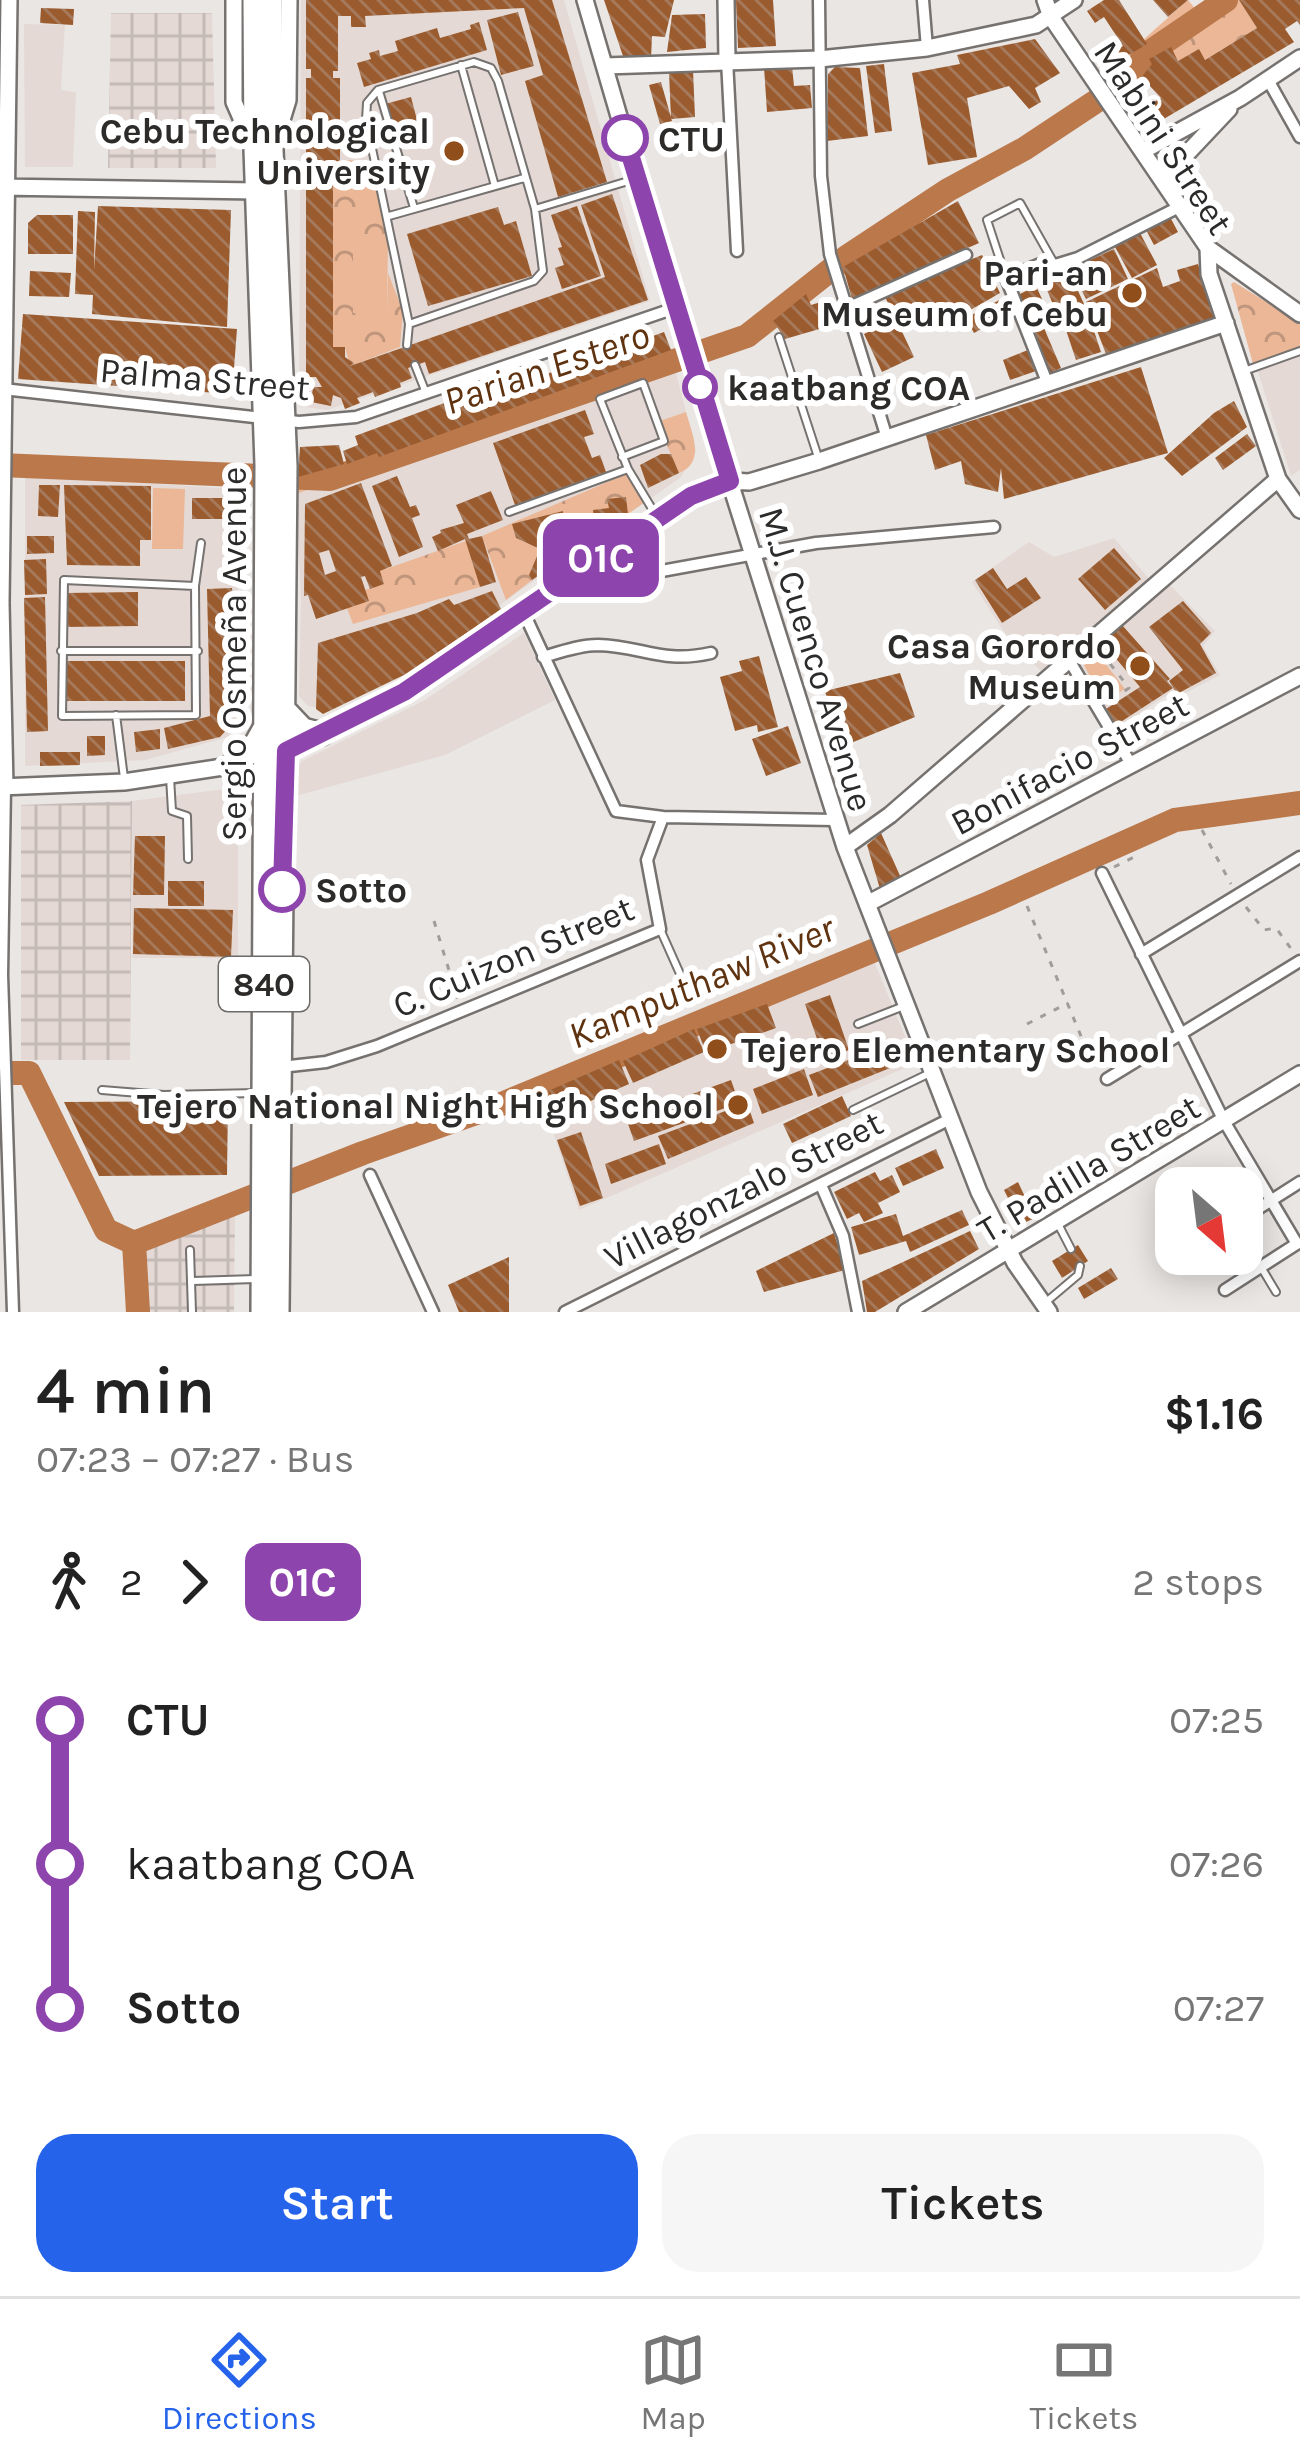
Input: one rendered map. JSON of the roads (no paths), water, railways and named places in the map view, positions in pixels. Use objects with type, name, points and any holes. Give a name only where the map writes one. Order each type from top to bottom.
[{"type":"highway","name":"840","points":[[254,0],[264,150]]},
{"type":"highway","name":"840","points":[[264,150],[272,0]]},
{"type":"highway","name":"Sergio Osmeña Avenue","points":[[264,150],[257,191],[275,418]]},
{"type":"highway","name":"Sergio Osmeña Avenue","points":[[264,150],[276,466],[266,723],[276,754],[281,1066],[272,1214],[278,1312]]},
{"type":"highway","name":"Sergio Osmeña Avenue","points":[[272,1177],[264,1093],[266,787],[285,710],[275,508]]},
{"type":"highway","points":[[285,710],[303,729],[322,734]]},
{"type":"highway","points":[[236,765],[254,749],[266,723]]},
{"type":"highway","points":[[236,765],[256,771],[266,787]]},
{"type":"highway","name":"Sergio Osmeña Avenue","points":[[262,1312],[272,1214]]},
{"type":"street","points":[[9,0],[3,187],[1,1005],[13,1312]]},
{"type":"street","name":"Sergio Osmeña Avenue","points":[[234,0],[234,102],[264,150]]},
{"type":"street","name":"Sergio Osmeña Avenue","points":[[264,150],[288,100],[289,0]]},
{"type":"street","name":"M.J. Cuenco Avenue","points":[[585,0],[675,308],[835,820],[948,1120],[1009,1251],[1046,1308]]},
{"type":"street","points":[[725,0],[737,251]]},
{"type":"street","points":[[819,0],[822,189],[830,254],[887,438]]},
{"type":"street","points":[[923,0],[927,48]]},
{"type":"street","name":"Mabini Street","points":[[1045,0],[1051,17],[1208,248],[1208,274],[1277,479],[1300,510]]},
{"type":"street","points":[[605,66],[819,59],[927,48],[1036,25],[1074,0]]},
{"type":"street","points":[[1143,152],[1300,58]]},
{"type":"street","points":[[1268,80],[1300,137]]},
{"type":"street","points":[[1163,179],[1240,98]]},
{"type":"street","points":[[3,187],[257,191]]},
{"type":"street","points":[[1047,382],[1006,278],[1043,263],[1055,265],[1078,258],[1181,206]]},
{"type":"street","points":[[1208,248],[1300,314]]},
{"type":"street","points":[[845,309],[967,254]]},
{"type":"street","name":"Palma Street","points":[[2,389],[275,418],[356,417],[675,308]]},
{"type":"street","points":[[3,787],[170,777],[276,754],[404,692],[709,487],[749,482],[819,460],[1226,323]]},
{"type":"street","points":[[845,847],[890,814],[1277,479]]},
{"type":"street","points":[[580,573],[634,576],[816,543],[994,527]]},
{"type":"street","points":[[523,610],[616,811],[663,817],[835,820]]},
{"type":"street","points":[[543,657],[598,645],[684,659],[711,653]]},
{"type":"street","points":[[1069,660],[1131,764]]},
{"type":"street","name":"Bonifacio Street","points":[[867,904],[1300,676]]},
{"type":"street","name":"C. Cuizon Street","points":[[281,1066],[346,1057],[660,929],[647,860],[663,817]]},
{"type":"street","points":[[1142,954],[1300,857]]},
{"type":"street","points":[[1102,873],[1224,1121],[1299,1243],[1263,1266]]},
{"type":"street","points":[[1107,1079],[1300,961]]},
{"type":"street","name":"T. Padilla Street","points":[[906,1312],[1300,1074]]},
{"type":"street","name":"Villagonzalo Street","points":[[566,1312],[948,1120]]},
{"type":"street","points":[[370,1175],[433,1312]]},
{"type":"street","points":[[1263,1205],[1300,1182]]},
{"type":"street","points":[[821,1185],[843,1236],[858,1312]]},
{"type":"street","points":[[1225,1289],[1248,1275]]},
{"type":"lane","points":[[407,344],[410,324],[366,120],[367,103],[378,91],[474,62],[491,68],[535,209],[543,271],[535,281],[410,324]]},
{"type":"lane","points":[[461,65],[495,186]]},
{"type":"lane","points":[[378,91],[414,208]]},
{"type":"lane","points":[[389,216],[525,177]]},
{"type":"lane","points":[[535,209],[637,178]]},
{"type":"lane","points":[[1006,278],[987,220],[1020,203],[1055,265]]},
{"type":"lane","points":[[779,337],[819,460]]},
{"type":"lane","points":[[1244,371],[1300,351]]},
{"type":"lane","points":[[415,365],[426,393]]},
{"type":"lane","points":[[622,457],[664,441],[643,383],[600,399],[622,457],[658,518]]},
{"type":"lane","points":[[509,512],[628,469]]},
{"type":"lane","points":[[195,586],[64,580],[62,716],[196,715],[195,586],[201,543]]},
{"type":"lane","points":[[61,651],[198,651]]},
{"type":"lane","points":[[116,715],[124,782]]},
{"type":"lane","points":[[170,777],[171,808],[187,816],[188,859]]},
{"type":"lane","points":[[660,929],[689,994]]},
{"type":"lane","points":[[858,1024],[904,1006]]},
{"type":"lane","points":[[853,1110],[930,1073]]},
{"type":"lane","points":[[102,1090],[164,1095],[264,1093]]},
{"type":"lane","points":[[1057,1222],[1071,1249]]},
{"type":"lane","points":[[190,1250],[193,1312]]},
{"type":"lane","points":[[1046,1308],[1078,1275],[1080,1266]]},
{"type":"lane","points":[[1263,1270],[1276,1292]]},
{"type":"lane","points":[[193,1281],[263,1279]]},
{"type":"waterway","name":"Parian Estero","points":[[0,465],[330,479],[747,336],[848,256],[1107,94],[1133,74],[1144,56],[1226,0]]},
{"type":"waterway","name":"Kamputhaw River","points":[[134,1243],[499,1105],[989,903],[1175,820],[1300,803]]},
{"type":"waterway","points":[[0,1073],[29,1073],[106,1230],[134,1243]]},
{"type":"waterway","points":[[134,1243],[138,1312]]},
{"type":"place","name":"CTU","points":[[625,138]]},
{"type":"place","name":"Cebu Technological University","points":[[454,151]]},
{"type":"place","name":"Pari-an Museum of Cebu","points":[[1132,293]]},
{"type":"place","name":"kaatbang COA","points":[[700,387]]},
{"type":"place","name":"Casa Gorordo Museum","points":[[1140,666]]},
{"type":"place","name":"Sotto","points":[[282,889]]},
{"type":"place","name":"Tejero Elementary School","points":[[717,1049]]},
{"type":"place","name":"Tejero National Night High School","points":[[738,1105]]}]
